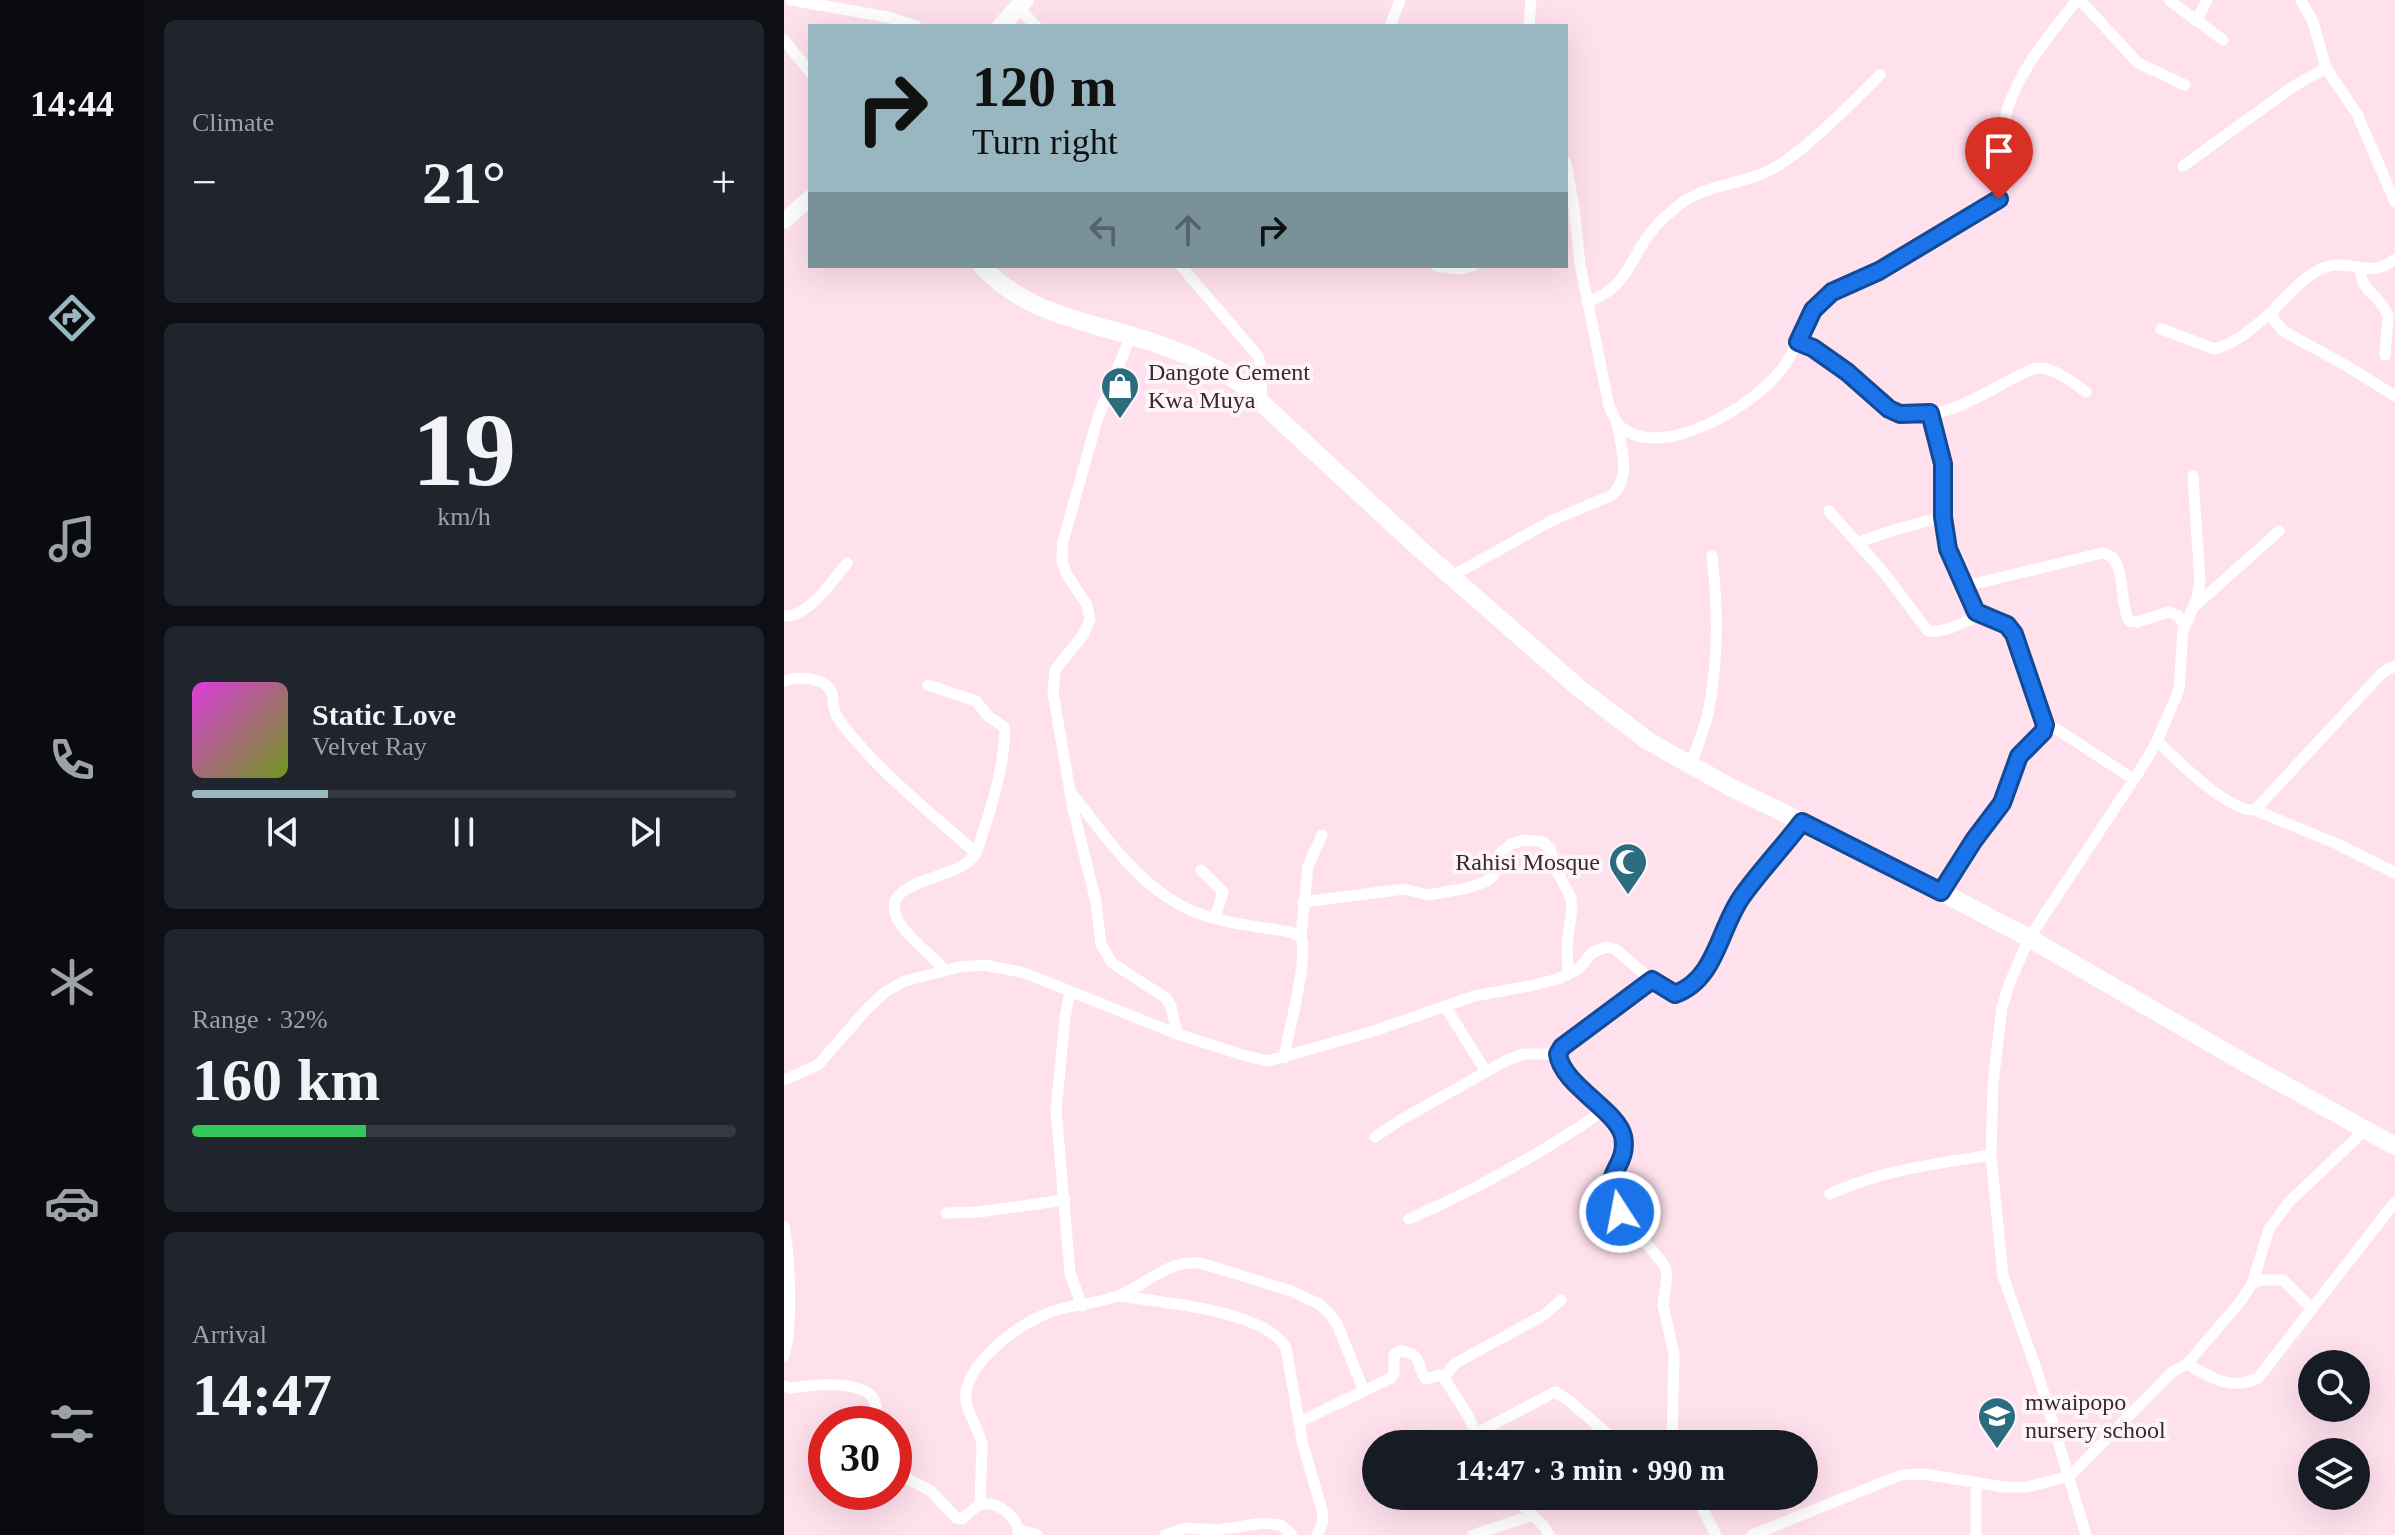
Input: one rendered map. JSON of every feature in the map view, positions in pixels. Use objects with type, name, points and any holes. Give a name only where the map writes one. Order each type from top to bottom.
[{"type":"main road","points":[[1003,24],[1021,4]]},
{"type":"main road","points":[[784,221],[808,200]]},
{"type":"main road","points":[[984,268],[1027,301],[1204,362],[1240,383],[1580,689],[1648,741],[1690,767],[2029,938],[2395,1146]]},
{"type":"street","points":[[791,0],[888,17],[910,24]]},
{"type":"street","points":[[1391,24],[1400,0]]},
{"type":"street","points":[[1529,24],[1531,0]]},
{"type":"street","points":[[1617,423],[1631,433],[1656,438],[1681,434],[1728,414],[1758,394],[1780,372],[1813,310],[1832,292],[1879,271],[1999,199],[2008,188],[2011,177],[2006,112],[2025,72],[2049,35],[2078,0],[2138,63],[2185,85]]},
{"type":"street","points":[[2169,0],[2223,40]]},
{"type":"street","points":[[2196,21],[2207,0]]},
{"type":"street","points":[[2301,0],[2313,22],[2326,68],[2357,114],[2395,202]]},
{"type":"street","points":[[1021,4],[1035,24]]},
{"type":"street","points":[[784,40],[808,70]]},
{"type":"street","points":[[2183,166],[2284,93],[2326,68]]},
{"type":"street","points":[[1587,302],[1602,297],[1623,279],[1645,240],[1674,209],[1694,194],[1774,168],[1800,149],[1880,75]]},
{"type":"street","points":[[1452,576],[1551,521],[1612,495],[1624,480],[1617,423],[1609,406],[1571,226],[1568,188]]},
{"type":"street","points":[[2161,329],[2215,349],[2246,332],[2318,271],[2336,265],[2360,269],[2384,267],[2395,259]]},
{"type":"street","points":[[1183,268],[1258,356],[1262,370],[1261,401]]},
{"type":"street","points":[[2360,269],[2365,288],[2382,303],[2388,316],[2385,355]]},
{"type":"street","points":[[2275,308],[2272,317],[2283,331],[2369,378],[2395,396]]},
{"type":"street","points":[[1131,335],[1098,417],[1061,549],[1067,575],[1087,605],[1089,625],[1077,644],[1060,661],[1052,682],[1070,790],[1093,886],[1104,951],[1119,969],[1166,998],[1171,1006],[1177,1034]]},
{"type":"street","points":[[1798,342],[1813,348],[1847,372],[1889,409],[1900,414],[1930,413],[1962,406],[2034,369],[2042,368],[2053,371],[2086,392]]},
{"type":"street","points":[[1930,413],[1943,464],[1943,517],[1948,549],[1974,608],[1980,615],[2007,625],[2014,634],[2045,725],[2043,732],[2019,756],[2002,803],[1941,892]]},
{"type":"street","points":[[2086,1535],[2038,1374],[2003,1276],[1991,1155],[1998,1033],[2010,982],[2029,938],[2098,837],[2157,741],[2179,690],[2184,624],[2194,607],[2200,582],[2193,476]]},
{"type":"street","points":[[1829,511],[1859,542],[1928,631],[1937,632],[1980,615]]},
{"type":"street","points":[[1859,542],[1943,517]]},
{"type":"street","points":[[2194,607],[2279,531]]},
{"type":"street","points":[[1966,586],[2053,563],[2109,553],[2118,564],[2129,621],[2137,622],[2169,612],[2178,616],[2184,624]]},
{"type":"street","points":[[1690,767],[1708,714],[1716,652],[1718,605],[1712,556]]},
{"type":"street","points":[[784,616],[798,614],[804,609],[847,563]]},
{"type":"street","points":[[2255,810],[2383,672],[2395,666]]},
{"type":"street","points":[[784,681],[801,678],[827,686],[832,693],[836,715],[861,746],[976,853]]},
{"type":"street","points":[[928,685],[976,701],[988,716],[1005,729],[999,776],[976,853],[963,866],[911,886],[895,898],[894,908],[901,926],[944,969]]},
{"type":"street","points":[[2045,725],[2058,730],[2133,779]]},
{"type":"street","points":[[2157,741],[2184,768],[2228,801],[2337,844],[2395,873]]},
{"type":"street","points":[[1070,790],[1105,836],[1146,880],[1185,907],[1215,918],[1291,932],[1301,937]]},
{"type":"street","points":[[784,1080],[818,1065],[885,992],[905,981],[944,969],[984,965],[1003,967],[1177,1034],[1268,1061],[1374,1031],[1474,996],[1568,975],[1586,963],[1593,952],[1606,947],[1615,949],[1652,980],[1675,994],[1688,990],[1702,976],[1734,909],[1802,822]]},
{"type":"street","points":[[1284,1058],[1301,967],[1303,902],[1308,866],[1322,835]]},
{"type":"street","points":[[1303,902],[1404,889],[1428,895],[1468,888],[1493,876],[1501,852],[1511,844],[1524,840],[1543,842],[1550,848],[1555,867],[1571,898],[1566,957],[1568,975]]},
{"type":"street","points":[[1201,870],[1223,892],[1215,918]]},
{"type":"street","points":[[1558,1054],[1569,1040],[1652,980]]},
{"type":"street","points":[[1070,991],[1056,1110],[1070,1273],[1082,1306]]},
{"type":"street","points":[[1445,1006],[1485,1070]]},
{"type":"street","points":[[1375,1137],[1485,1070],[1524,1054],[1558,1054]]},
{"type":"street","points":[[1558,1054],[1563,1069],[1623,1134],[1622,1151],[1610,1184],[1610,1194],[1620,1212],[1665,1267],[1667,1277],[1663,1305],[1674,1354],[1672,1430]]},
{"type":"street","points":[[1409,1219],[1520,1163],[1603,1111]]},
{"type":"street","points":[[1752,1535],[1901,1475],[1924,1474],[2004,1487],[2027,1487],[2070,1476],[2172,1372],[2187,1364],[2240,1302],[2252,1284],[2269,1229],[2289,1202],[2365,1130]]},
{"type":"street","points":[[1830,1194],[1885,1173],[1991,1155]]},
{"type":"street","points":[[946,1213],[988,1211],[1065,1200]]},
{"type":"street","points":[[2187,1364],[2217,1381],[2233,1385],[2258,1378],[2395,1202]]},
{"type":"street","points":[[784,1226],[789,1271],[788,1331],[784,1356]]},
{"type":"street","points":[[980,1505],[981,1435],[966,1403],[966,1392],[987,1354],[1044,1314],[1117,1296],[1175,1264],[1190,1261],[1291,1291],[1319,1304],[1337,1324],[1363,1389]]},
{"type":"street","points":[[2252,1284],[2260,1280],[2283,1280],[2311,1308]]},
{"type":"street","points":[[1117,1296],[1195,1306],[1230,1316],[1273,1333],[1282,1340],[1303,1445],[1322,1510],[1323,1522],[1317,1535]]},
{"type":"street","points":[[1444,1378],[1454,1364],[1544,1315],[1561,1300]]},
{"type":"street","points":[[1299,1422],[1391,1378],[1394,1355],[1400,1351],[1413,1354],[1418,1359],[1426,1379],[1439,1375],[1444,1378],[1474,1430]]},
{"type":"street","points":[[784,1386],[833,1385],[867,1392],[876,1406]]},
{"type":"street","points":[[1494,1430],[1555,1392],[1603,1430]]},
{"type":"street","points":[[912,1481],[931,1491],[956,1518],[962,1519],[987,1503],[1000,1507],[1015,1521],[1020,1533],[1038,1535]]},
{"type":"street","points":[[1976,1482],[1976,1535]]},
{"type":"street","points":[[1528,1510],[1549,1535]]},
{"type":"street","points":[[1703,1510],[1716,1535]]},
{"type":"street","points":[[1473,1535],[1533,1515]]},
{"type":"street","points":[[1165,1535],[1185,1528],[1217,1530],[1264,1523],[1281,1525],[1292,1535]]},
{"type":"place","name":"Dangote Cement Kwa Muya","points":[[1120,420]]},
{"type":"place","name":"Rahisi Mosque","points":[[1628,896]]},
{"type":"place","name":"mwaipopo nursery school","points":[[1997,1450]]},
{"type":"route","points":[[1620,1212],[1610,1194],[1610,1184],[1620,1160],[1623,1134],[1563,1069],[1558,1054],[1562,1047],[1652,980],[1675,994],[1688,990],[1709,965],[1744,894],[1802,822],[1941,892],[2002,803],[2019,756],[2043,732],[2045,725],[2014,634],[2007,625],[1976,612],[1948,549],[1941,484],[1943,464],[1930,413],[1900,414],[1889,409],[1847,372],[1813,348],[1798,342],[1813,310],[1832,292],[1879,271],[1999,199]]}]
